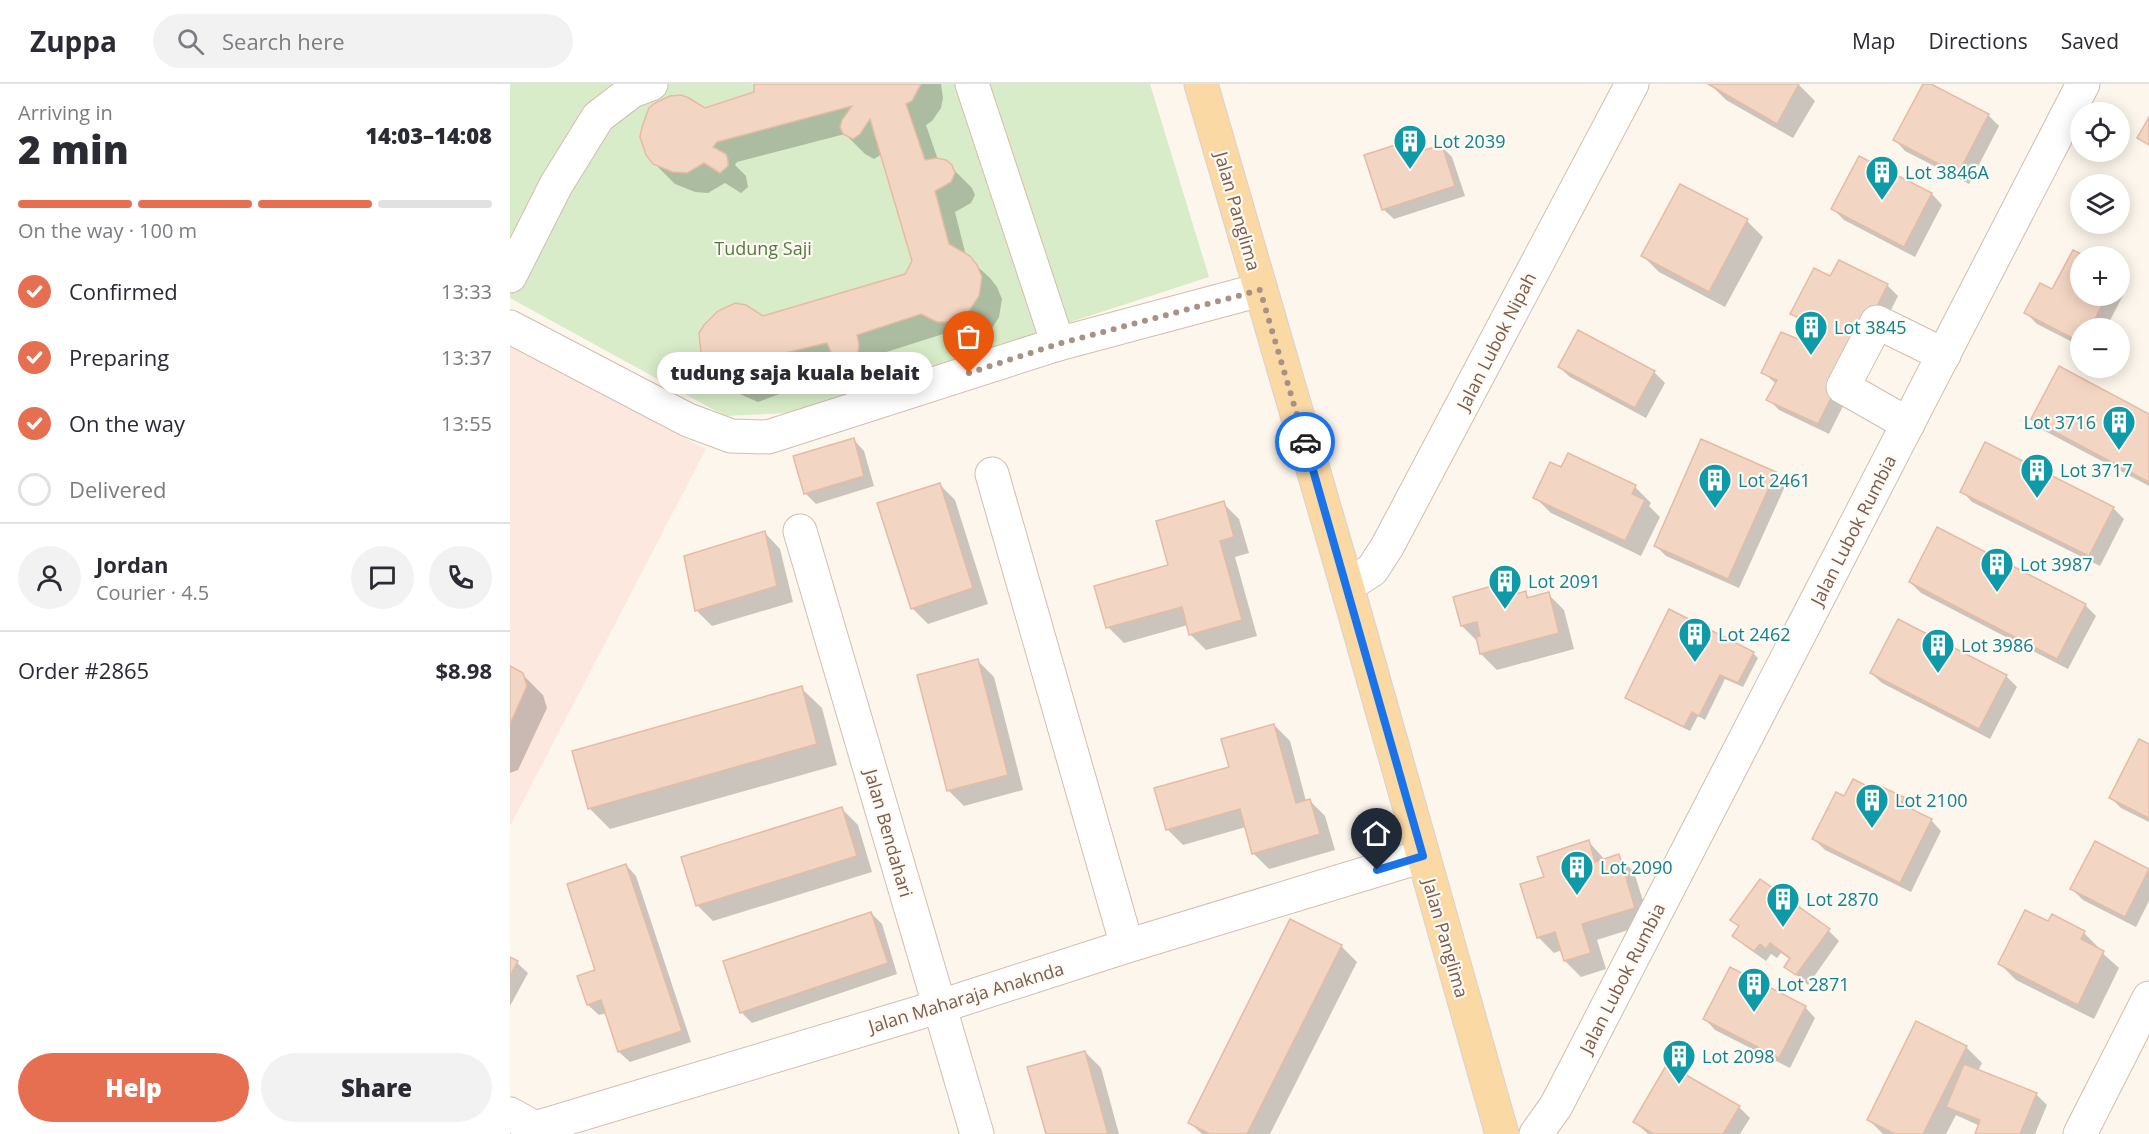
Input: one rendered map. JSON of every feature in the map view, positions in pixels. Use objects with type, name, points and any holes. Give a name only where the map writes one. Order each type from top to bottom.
[{"type":"main road","name":"Jalan Panglima","points":[[1201,84],[1347,586],[1502,1134]]},
{"type":"street","points":[[510,276],[556,185],[598,117],[632,91],[651,84]]},
{"type":"street","points":[[972,84],[1058,344]]},
{"type":"street","name":"Jalan Lubok Nipah","points":[[1347,586],[1372,570],[1387,547],[1632,84]]},
{"type":"street","name":"Jalan Lubok Rumbia","points":[[1536,1134],[1556,1106],[2083,84]]},
{"type":"street","points":[[510,327],[688,420],[731,436],[768,437],[1058,344],[1260,290]]},
{"type":"street","points":[[1908,424],[1843,387],[1848,377],[1877,322],[1944,355]]},
{"type":"street","points":[[992,474],[1127,946]]},
{"type":"street","name":"Jalan Bendahari","points":[[800,531],[978,1134]]},
{"type":"street","name":"Jalan Maharaja Anaknda","points":[[527,1125],[940,1006],[1127,946],[1423,856]]},
{"type":"street","points":[[2080,1134],[2149,998]]},
{"type":"shaded area","points":[[510,347],[706,449],[510,826]]},
{"type":"green space","name":"Tudung Saji","points":[[510,84],[1150,84],[1209,277],[791,413],[725,416],[510,298]]},
{"type":"building","points":[[754,84],[921,84],[912,101],[906,104],[925,160],[937,158],[946,160],[952,165],[955,173],[951,182],[935,191],[949,244],[970,256],[982,277],[979,296],[967,314],[948,322],[937,322],[921,314],[857,335],[858,352],[853,358],[846,360],[839,360],[831,352],[827,343],[773,356],[762,373],[745,380],[736,382],[712,372],[701,353],[699,333],[718,311],[735,303],[746,305],[763,316],[905,274],[912,261],[870,119],[860,134],[853,139],[843,134],[840,127],[852,106],[717,142],[713,147],[726,154],[728,160],[728,166],[720,173],[704,163],[687,173],[673,172],[653,164],[646,155],[640,137],[649,108],[655,103],[670,96],[681,95],[705,108],[754,92]]},
{"type":"building","points":[[1708,84],[1799,84],[1777,124]]},
{"type":"building","points":[[1923,84],[1931,84],[1989,114],[1958,174],[1893,140]]},
{"type":"building","points":[[2149,117],[2149,145],[2137,138]]},
{"type":"building","name":"Lot 2039","points":[[1414,139],[1418,152],[1442,145],[1455,186],[1382,210],[1364,155]]},
{"type":"building","name":"Lot 3846A","points":[[1859,156],[1932,193],[1904,247],[1831,209]]},
{"type":"building","points":[[1680,184],[1748,219],[1709,292],[1641,256]]},
{"type":"building","points":[[2070,256],[2070,306],[2102,306],[2095,318],[2070,318],[2070,337],[2024,313],[2040,283],[2052,289]]},
{"type":"building","name":"Lot 3845","points":[[1839,260],[1888,284],[1818,424],[1766,400],[1777,380],[1761,373],[1781,332],[1798,339],[1807,321],[1790,314],[1814,268],[1830,276]]},
{"type":"building","points":[[1578,330],[1655,371],[1635,408],[1558,367]]},
{"type":"building","name":"Lot 3716","points":[[2059,366],[2070,372],[2070,378],[2082,378],[2149,414],[2149,482],[2031,419]]},
{"type":"building","points":[[854,438],[864,476],[804,494],[793,456]]},
{"type":"building","name":"Lot 2461","points":[[1701,439],[1776,472],[1728,579],[1654,546]]},
{"type":"building","name":"Lot 3717","points":[[1985,442],[2114,507],[2089,556],[1960,492]]},
{"type":"building","points":[[1568,453],[1636,485],[1632,494],[1645,500],[1625,541],[1533,498],[1550,462],[1561,467]]},
{"type":"building","points":[[940,483],[973,588],[911,609],[877,503]]},
{"type":"building","points":[[1224,501],[1234,537],[1220,541],[1242,620],[1189,635],[1182,607],[1106,628],[1094,586],[1168,565],[1156,521]]},
{"type":"building","name":"Lot 3987","points":[[1937,527],[2086,604],[2057,659],[1909,582]]},
{"type":"building","points":[[765,531],[777,586],[695,611],[684,556]]},
{"type":"building","name":"Lot 2091","points":[[1510,581],[1513,595],[1526,591],[1527,598],[1549,592],[1559,633],[1480,654],[1476,637],[1480,636],[1477,622],[1461,626],[1453,597]]},
{"type":"building","name":"Lot 2462","points":[[1669,609],[1754,652],[1738,683],[1720,675],[1699,716],[1692,712],[1684,727],[1625,698]]},
{"type":"building","name":"Lot 3986","points":[[1898,619],[2007,675],[1979,729],[1870,673]]},
{"type":"building","points":[[978,659],[1008,775],[947,791],[917,675]]},
{"type":"building","points":[[510,666],[523,673],[527,686],[510,724]]},
{"type":"building","points":[[802,686],[817,744],[588,809],[572,751]]},
{"type":"building","points":[[1274,724],[1296,803],[1310,799],[1320,834],[1252,854],[1240,809],[1166,830],[1154,788],[1229,767],[1221,739]]},
{"type":"building","points":[[2139,739],[2149,744],[2149,818],[2109,798]]},
{"type":"building","name":"Lot 2100","points":[[1853,779],[1875,790],[1876,784],[1904,797],[1901,804],[1932,819],[1900,883],[1812,839],[1836,792],[1844,796]]},
{"type":"building","points":[[842,807],[857,856],[696,906],[681,857]]},
{"type":"building","name":"Lot 2090","points":[[1589,840],[1595,862],[1619,854],[1635,908],[1582,924],[1591,953],[1564,961],[1555,932],[1537,938],[1520,884],[1544,877],[1537,857]]},
{"type":"building","points":[[2095,841],[2149,869],[2125,917],[2070,889]]},
{"type":"building","points":[[626,864],[682,1031],[618,1052],[601,1000],[587,1005],[577,976],[595,970],[567,884]]},
{"type":"building","name":"Lot 2870","points":[[1760,879],[1830,929],[1796,975],[1784,967],[1790,958],[1770,943],[1766,949],[1760,944],[1754,951],[1732,936],[1739,926],[1730,920]]},
{"type":"building","points":[[2025,910],[2048,921],[2052,914],[2085,931],[2081,939],[2104,951],[2078,1005],[1998,964]]},
{"type":"building","points":[[871,912],[888,963],[740,1013],[723,961]]},
{"type":"building","points":[[1290,919],[1342,945],[1247,1134],[1210,1134],[1188,1123]]},
{"type":"building","points":[[510,957],[518,961],[510,976]]},
{"type":"building","name":"Lot 2871","points":[[1730,967],[1806,1006],[1779,1058],[1703,1019]]},
{"type":"building","points":[[1916,1021],[1967,1046],[1923,1134],[1895,1134],[1867,1120]]},
{"type":"building","points":[[1085,1051],[1108,1134],[1046,1134],[1027,1067]]},
{"type":"building","name":"Lot 2098","points":[[1667,1064],[1740,1106],[1723,1134],[1654,1134],[1633,1122]]},
{"type":"building","points":[[1964,1064],[2037,1093],[2020,1134],[1975,1134],[1980,1120],[1946,1107]]},
{"type":"way so far","points":[[969,373],[1058,344],[1260,290],[1305,442]]},
{"type":"place","name":"Lot 2039","points":[[1410,170]]},
{"type":"place","name":"Lot 3846A","points":[[1882,201]]},
{"type":"place","name":"Lot 3845","points":[[1811,356]]},
{"type":"place","name":"tudung saja kuala belait","points":[[969,373]]},
{"type":"place","name":"Lot 3716","points":[[2119,451]]},
{"type":"place","name":"Lot 3717","points":[[2037,499]]},
{"type":"place","name":"Lot 2461","points":[[1715,509]]},
{"type":"place","name":"Lot 3987","points":[[1997,593]]},
{"type":"place","name":"Lot 2091","points":[[1505,610]]},
{"type":"place","name":"Lot 2462","points":[[1695,663]]},
{"type":"place","name":"Lot 3986","points":[[1938,674]]},
{"type":"place","name":"Lot 2100","points":[[1872,829]]},
{"type":"place","name":"Lot 2090","points":[[1577,896]]},
{"type":"place","name":"Lot 2870","points":[[1783,928]]},
{"type":"place","name":"Lot 2871","points":[[1754,1013]]},
{"type":"place","name":"Lot 2098","points":[[1679,1085]]},
{"type":"route","points":[[1305,442],[1423,856],[1377,870]]}]
